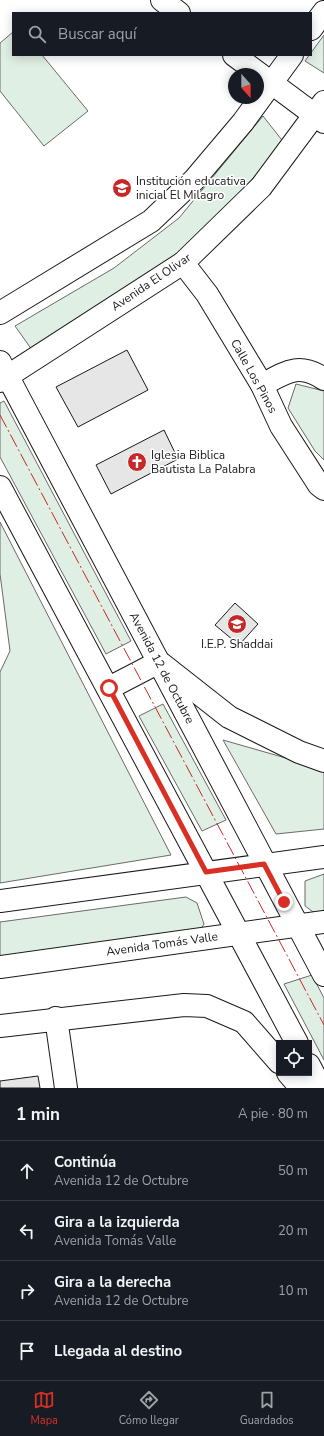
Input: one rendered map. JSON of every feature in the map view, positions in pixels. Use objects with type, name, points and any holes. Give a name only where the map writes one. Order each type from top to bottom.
[{"type":"main road","points":[[162,0],[178,12]]},
{"type":"main road","points":[[312,28],[324,12]]},
{"type":"main road","points":[[235,56],[270,83],[321,113]]},
{"type":"main road","points":[[0,313],[151,221],[194,180],[243,122],[270,83],[291,56]]},
{"type":"main road","name":"Avenida El Olivar","points":[[3,373],[183,263],[261,186],[321,113]]},
{"type":"main road","name":"Calle Los Pinos","points":[[183,263],[207,294],[262,385],[282,426],[319,485],[324,489]]},
{"type":"main road","points":[[262,385],[286,371],[300,369],[313,372],[324,379]]},
{"type":"main road","name":"Avenida 12 de Octubre","points":[[3,373],[159,662],[264,864],[324,975]]},
{"type":"main road","points":[[0,487],[109,688],[295,1040]]},
{"type":"main road","points":[[109,688],[159,662],[229,717],[298,752],[324,761]]},
{"type":"main road","points":[[0,901],[324,857]]},
{"type":"main road","name":"Avenida Tomás Valle","points":[[0,967],[324,922]]},
{"type":"main road","points":[[0,1026],[56,1018],[184,1005],[207,1006],[244,1022],[276,1059]]},
{"type":"main road","points":[[56,1018],[66,1088]]},
{"type":"main road","points":[[312,1071],[321,1088]]},
{"type":"main road","points":[[291,1076],[301,1088]]},
{"type":"green space","points":[[12,33],[12,56],[43,56],[88,111],[44,146],[0,91],[0,43]]},
{"type":"green space","points":[[324,35],[324,73],[305,61],[309,56],[312,56],[312,51]]},
{"type":"green space","points":[[263,116],[285,144],[224,209],[165,265],[32,350],[15,326],[114,268],[179,218]]},
{"type":"green space","points":[[296,384],[324,391],[324,460],[315,451],[288,408]]},
{"type":"green space","points":[[4,401],[131,641],[106,654],[0,457],[0,403]]},
{"type":"green space","points":[[0,522],[171,855],[0,883],[0,672],[10,651],[0,574]]},
{"type":"green space","points":[[163,704],[226,820],[202,831],[139,716]]},
{"type":"green space","points":[[223,740],[324,769],[324,829],[276,834]]},
{"type":"green space","points":[[324,874],[324,913],[316,914],[305,906],[305,881]]},
{"type":"green space","points":[[186,897],[197,903],[204,924],[199,932],[0,958],[0,922]]},
{"type":"green space","points":[[312,975],[324,998],[324,1060],[284,984]]},
{"type":"building","points":[[127,350],[148,390],[78,427],[56,387]]},
{"type":"building","name":"Iglesia Biblica Bautista La Palabra","points":[[164,430],[178,459],[111,494],[96,465]]},
{"type":"building","name":"I.E.P. Shaddai","points":[[235,603],[258,624],[239,645],[215,625]]},
{"type":"building","points":[[38,1076],[40,1088],[0,1088],[0,1081]]},
{"type":"power","points":[[0,415],[324,1025]]},
{"type":"place","name":"Institución educativa inicial El Milagro","points":[[122,188]]},
{"type":"place","name":"Iglesia Biblica Bautista La Palabra","points":[[137,462]]},
{"type":"place","name":"I.E.P. Shaddai","points":[[237,624]]},
{"type":"route","points":[[109,688],[206,872],[264,864],[284,902]]}]
